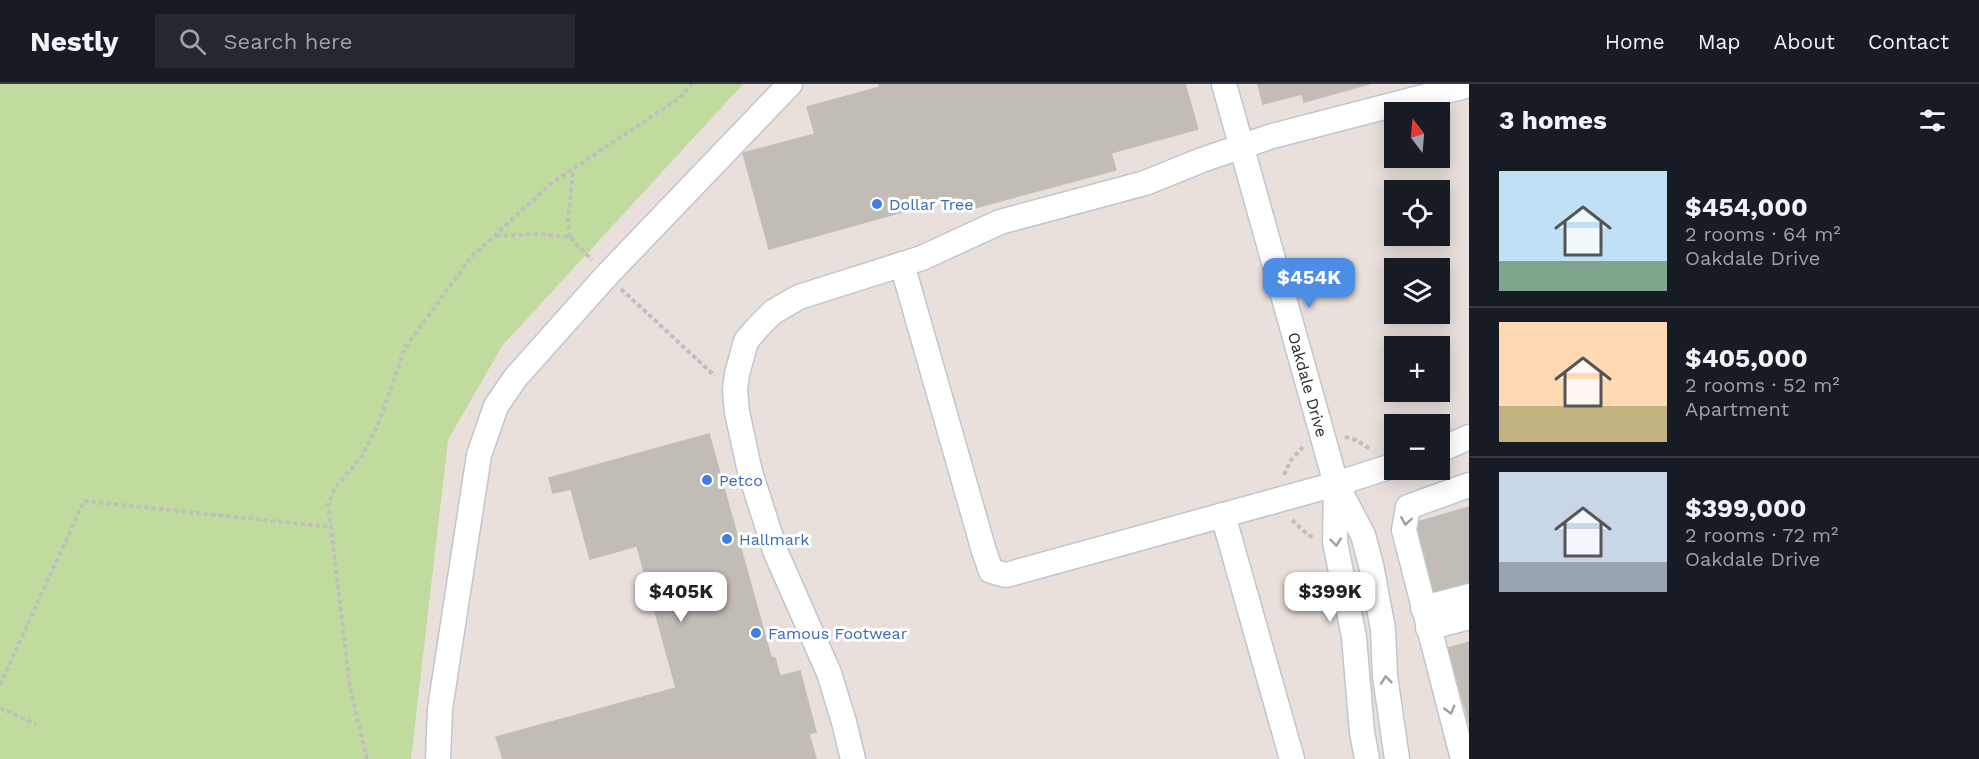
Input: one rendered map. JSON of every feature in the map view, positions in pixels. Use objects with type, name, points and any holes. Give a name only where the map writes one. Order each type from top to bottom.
[{"type":"street","points":[[438,759],[440,709],[479,455],[496,406],[516,377],[607,275],[790,84]]},
{"type":"street","name":"Oakdale Drive","points":[[1224,84],[1336,484],[1363,535],[1371,565],[1383,630],[1385,676],[1397,759]]},
{"type":"street","points":[[853,759],[829,673],[776,553],[750,471],[737,412],[735,390],[746,341],[773,312],[799,297],[922,258],[1000,222],[1145,183],[1242,146],[1469,85]]},
{"type":"street","points":[[902,264],[991,571],[1006,576],[1336,484],[1384,461]]},
{"type":"street","points":[[1450,446],[1469,437]]},
{"type":"street","name":"Oakdale Drive","points":[[1336,484],[1335,542],[1354,637],[1362,732],[1367,759]]},
{"type":"street","points":[[1463,759],[1404,530],[1408,507],[1469,484]]},
{"type":"street","points":[[1223,515],[1292,759]]},
{"type":"street","points":[[1425,618],[1469,596]]},
{"type":"street","points":[[1425,618],[1469,617]]},
{"type":"path","points":[[367,759],[350,688],[328,505],[335,488],[362,456],[379,422],[405,348],[471,257],[553,182],[678,99],[692,84]]},
{"type":"path","points":[[573,169],[567,222],[570,237],[597,265]]},
{"type":"path","points":[[495,236],[537,234],[570,237]]},
{"type":"path","points":[[618,287],[715,377],[735,390]]},
{"type":"path","points":[[1338,436],[1356,440],[1384,459]]},
{"type":"path","points":[[1284,482],[1284,475],[1291,460],[1304,447]]},
{"type":"path","points":[[0,685],[84,501],[331,527]]},
{"type":"path","points":[[1288,513],[1295,524],[1317,539]]},
{"type":"path","points":[[0,708],[36,724]]},
{"type":"green space","points":[[0,84],[743,84],[502,346],[448,440],[411,759],[0,759]]},
{"type":"building","points":[[879,84],[1185,84],[1198,129],[1111,153],[1116,170],[967,210],[964,199],[956,197],[769,249],[743,153],[815,134],[807,107],[880,87]]},
{"type":"building","points":[[1258,84],[1369,84],[1304,102],[1302,94],[1263,104]]},
{"type":"building","points":[[709,434],[771,657],[775,658],[780,676],[800,671],[816,732],[809,734],[816,759],[503,759],[496,737],[676,688],[637,546],[590,559],[571,489],[553,493],[549,478]]},
{"type":"building","points":[[1469,507],[1469,587],[1435,597],[1414,523]]},
{"type":"building","points":[[1469,642],[1469,723],[1448,648]]},
{"type":"place","name":"Dollar Tree","points":[[877,204]]},
{"type":"place","name":"Petco","points":[[707,480]]},
{"type":"place","name":"Hallmark","points":[[727,539]]},
{"type":"place","name":"Famous Footwear","points":[[756,633]]}]
